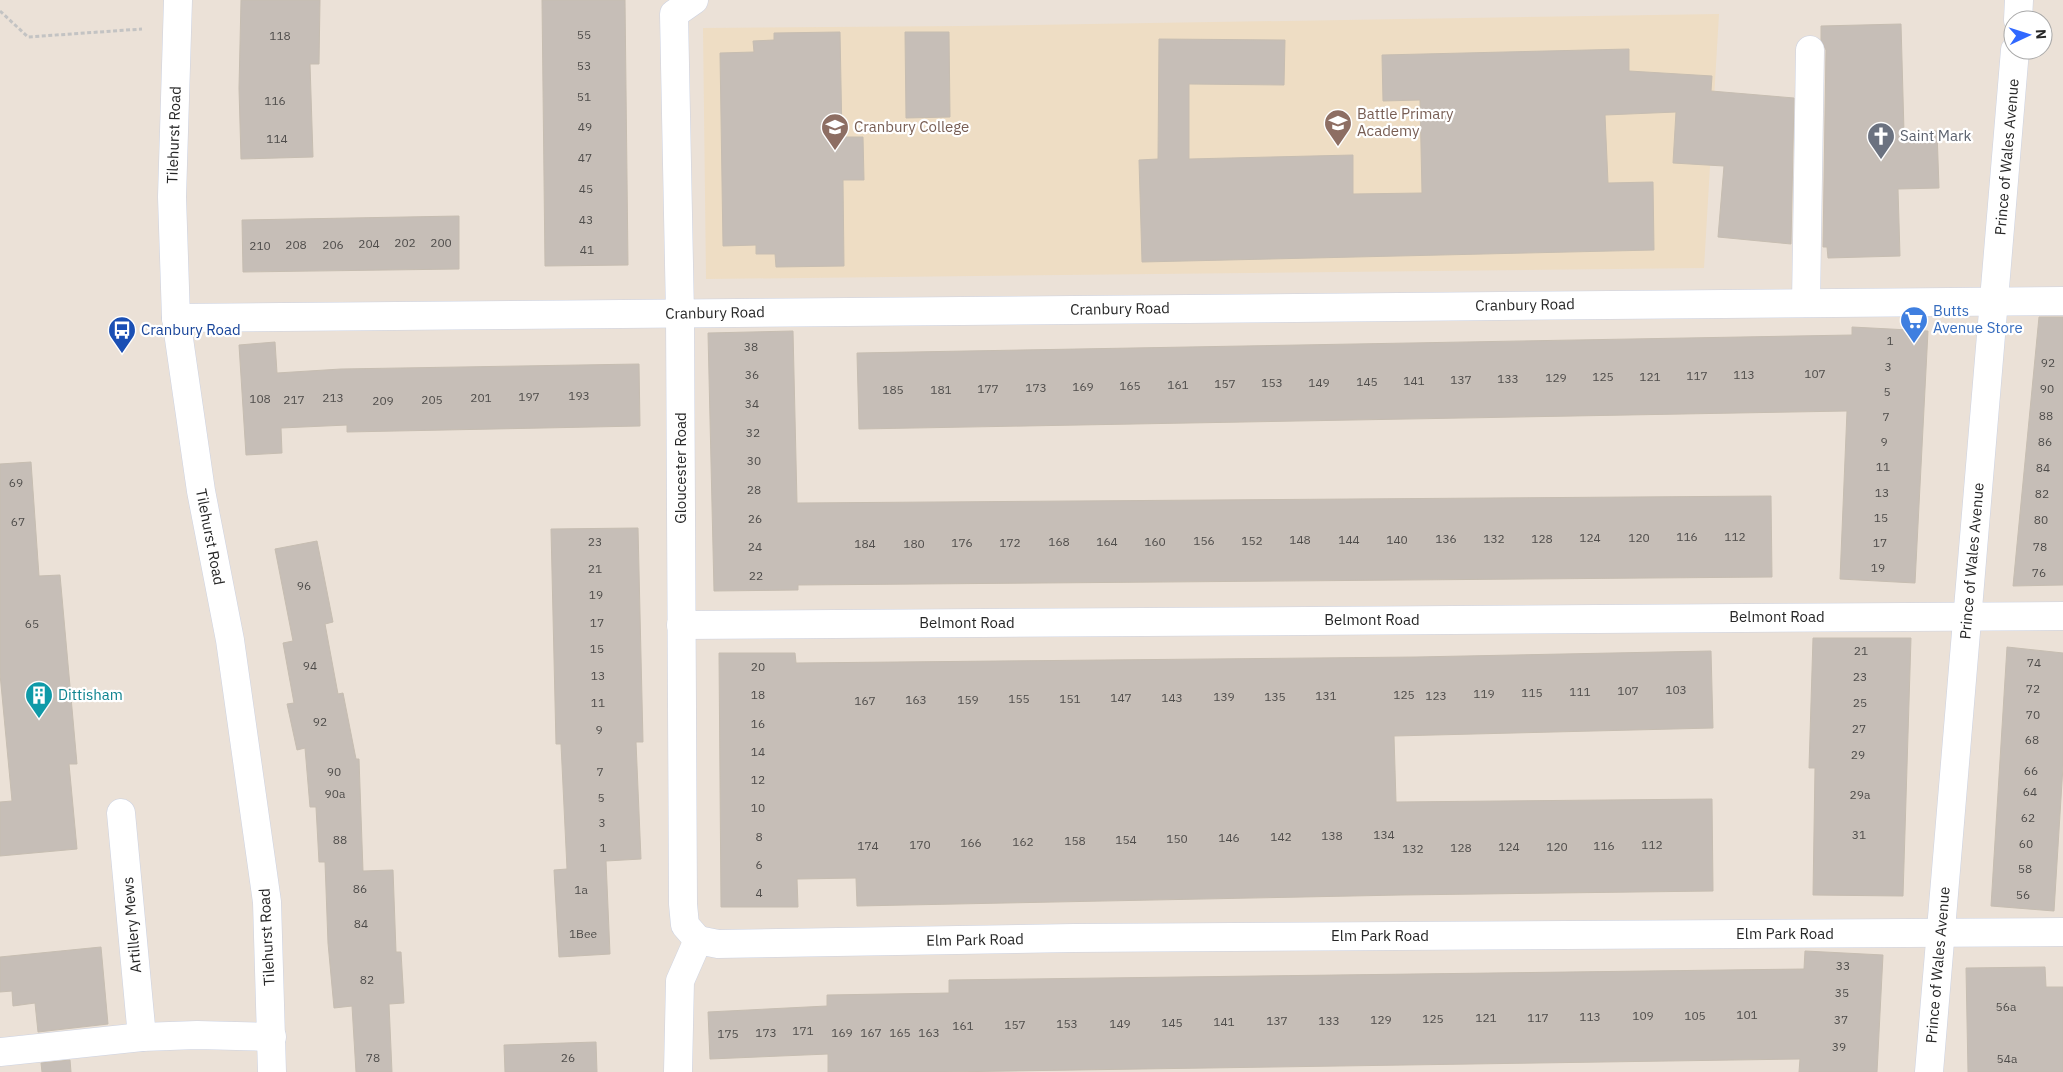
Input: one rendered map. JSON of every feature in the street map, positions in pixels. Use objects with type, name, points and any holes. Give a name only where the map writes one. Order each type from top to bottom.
[{"type":"street","name":"Gloucester Road","points":[[694,0],[674,14],[680,314],[683,904],[685,925],[698,940]]},
{"type":"street","name":"Tilehurst Road","points":[[178,13],[172,197],[176,318],[201,490],[230,640],[267,902],[272,1072]]},
{"type":"street","points":[[1806,303],[1810,50]]},
{"type":"street","name":"Prince of Wales Avenue","points":[[1929,1072],[2014,60]]},
{"type":"street","name":"Cranbury Road","points":[[176,318],[2063,301]]},
{"type":"street","name":"Belmont Road","points":[[681,625],[2063,616]]},
{"type":"street","name":"Artillery Mews","points":[[121,812],[142,1037]]},
{"type":"street","name":"Elm Park Road","points":[[698,940],[718,944],[1074,938],[2063,932]]},
{"type":"street","points":[[678,1072],[680,981],[698,940]]},
{"type":"street","points":[[0,1052],[142,1037],[197,1035],[272,1037]]},
{"type":"path","points":[[0,11],[28,37],[178,13]]},
{"type":"shaded area","name":"Battle Primary Academy","points":[[1719,14],[1704,268],[706,279],[703,28],[965,26]]},
{"type":"building","points":[[241,0],[320,0],[319,64],[310,64],[313,157],[241,159],[239,88]]},
{"type":"building","points":[[542,0],[625,0],[628,265],[545,266]]},
{"type":"building","name":"Saint Mark","points":[[1901,24],[1904,132],[1937,131],[1939,188],[1898,189],[1900,256],[1828,258],[1827,247],[1823,247],[1826,50],[1821,40],[1821,26]]},
{"type":"building","points":[[840,32],[842,137],[863,137],[864,180],[843,180],[844,266],[776,267],[775,254],[756,254],[756,245],[723,246],[720,53],[754,52],[753,41],[774,40],[774,33]]},
{"type":"building","points":[[905,32],[949,32],[950,117],[906,118]]},
{"type":"building","points":[[1159,39],[1285,40],[1284,85],[1189,84],[1189,159],[1353,155],[1353,194],[1422,193],[1420,100],[1383,101],[1382,55],[1629,49],[1629,71],[1712,76],[1711,91],[1794,98],[1791,244],[1718,237],[1724,166],[1673,163],[1676,112],[1605,115],[1608,183],[1653,182],[1654,250],[1142,262],[1139,160],[1158,159]]},
{"type":"building","points":[[459,216],[459,269],[243,272],[242,220]]},
{"type":"building","points":[[2039,317],[2063,317],[2063,585],[2013,586]]},
{"type":"building","points":[[1852,327],[1928,331],[1915,583],[1840,579],[1847,411],[859,429],[857,353],[1852,335]]},
{"type":"building","points":[[793,331],[797,503],[1771,496],[1772,577],[798,585],[798,590],[714,591],[708,333]]},
{"type":"building","points":[[275,342],[277,373],[341,369],[639,364],[640,426],[347,432],[347,425],[281,428],[282,453],[246,455],[239,345]]},
{"type":"building","points":[[31,462],[39,576],[60,575],[77,764],[69,764],[77,849],[0,856],[0,802],[12,801],[0,674],[0,464]]},
{"type":"building","points":[[638,528],[643,742],[636,742],[641,859],[606,861],[610,954],[559,957],[554,870],[567,869],[561,744],[556,744],[551,529]]},
{"type":"building","points":[[317,541],[333,622],[325,624],[338,694],[343,693],[356,759],[359,759],[363,871],[393,870],[396,952],[401,952],[404,1003],[389,1004],[392,1072],[356,1072],[352,1006],[334,1008],[328,943],[325,862],[319,862],[316,807],[310,807],[305,748],[297,750],[287,704],[294,703],[283,643],[293,641],[275,549]]},
{"type":"building","points":[[1813,638],[1911,638],[1903,896],[1813,895],[1815,768],[1809,768]]},
{"type":"building","points":[[2007,647],[2063,653],[2063,766],[2054,911],[1991,906]]},
{"type":"building","points":[[1711,651],[1713,728],[1394,736],[1396,802],[1712,799],[1713,891],[857,906],[856,878],[797,879],[798,907],[721,907],[719,653],[795,653],[796,663],[1416,657]]},
{"type":"building","points":[[101,947],[108,1024],[38,1032],[35,1003],[13,1006],[12,991],[0,992],[0,957]]},
{"type":"building","points":[[1805,951],[1883,955],[1877,1072],[1799,1072],[1800,1059],[944,1072],[828,1072],[828,1054],[710,1059],[708,1012],[827,1006],[827,995],[949,993],[949,980],[1804,969]]},
{"type":"building","points":[[2045,967],[2046,987],[2063,987],[2063,1072],[1968,1072],[1966,968]]},
{"type":"building","points":[[596,1042],[597,1072],[505,1072],[504,1045]]},
{"type":"building","points":[[70,1060],[71,1072],[42,1072],[41,1063]]},
{"type":"place","name":"Battle Primary Academy","points":[[1338,147]]},
{"type":"place","name":"Cranbury College","points":[[835,151]]},
{"type":"place","name":"Saint Mark","points":[[1881,160]]},
{"type":"place","name":"Butts Avenue Store","points":[[1914,344]]},
{"type":"place","name":"Cranbury Road","points":[[122,354]]},
{"type":"place","name":"Dittisham","points":[[39,719]]}]
